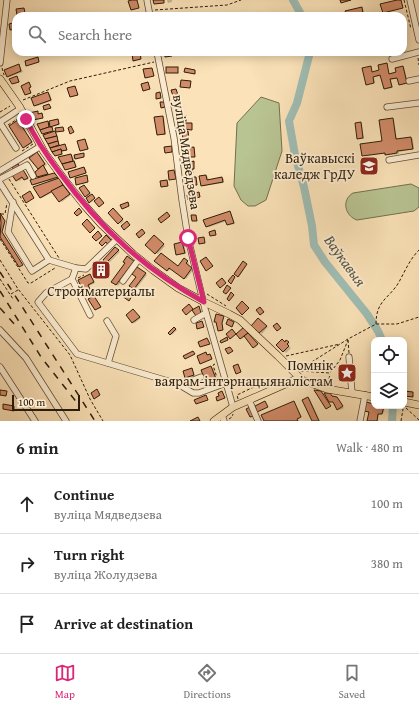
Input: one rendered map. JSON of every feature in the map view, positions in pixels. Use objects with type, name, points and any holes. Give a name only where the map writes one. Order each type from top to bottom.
[{"type":"main road","points":[[0,78],[23,107],[41,146],[85,206],[139,259],[153,270],[204,302],[240,320],[299,378],[321,387],[371,396]]},
{"type":"main road","points":[[214,421],[224,419],[249,400],[299,378]]},
{"type":"main road","points":[[407,403],[419,405]]},
{"type":"street","points":[[0,63],[2,32],[7,0]]},
{"type":"street","points":[[146,0],[149,12]]},
{"type":"street","points":[[410,0],[419,40]]},
{"type":"street","points":[[407,55],[418,52]]},
{"type":"street","name":"вуліца Мядведзева","points":[[158,56],[173,130],[188,238],[206,313],[235,410]]},
{"type":"street","points":[[392,59],[403,56]]},
{"type":"street","points":[[409,81],[419,79]]},
{"type":"street","points":[[387,107],[419,103]]},
{"type":"street","points":[[16,148],[1,124],[23,107]]},
{"type":"street","points":[[0,171],[41,146]]},
{"type":"street","points":[[389,160],[419,155]]},
{"type":"street","points":[[0,179],[27,165],[33,176]]},
{"type":"street","points":[[0,183],[10,202],[49,260],[76,268],[86,269],[117,239]]},
{"type":"street","points":[[10,202],[8,232],[32,272],[49,260]]},
{"type":"street","points":[[123,281],[139,259]]},
{"type":"street","points":[[76,268],[72,279],[46,293],[38,302],[77,354],[181,385],[193,393],[198,393],[226,383]]},
{"type":"street","points":[[72,279],[90,315]]},
{"type":"street","points":[[194,320],[206,313]]},
{"type":"street","points":[[107,321],[116,336],[108,363]]},
{"type":"street","points":[[0,330],[26,358],[66,421]]},
{"type":"street","points":[[349,357],[352,393]]},
{"type":"street","points":[[0,367],[35,421]]},
{"type":"street","points":[[181,385],[202,377]]},
{"type":"street","points":[[360,421],[364,395]]},
{"type":"street","points":[[249,400],[258,421]]},
{"type":"path","points":[[159,12],[227,5],[241,0]]},
{"type":"path","points":[[404,0],[407,12]]},
{"type":"path","points":[[407,13],[411,30]]},
{"type":"path","points":[[418,52],[419,65]]},
{"type":"path","points":[[23,107],[22,100],[70,81],[157,61]]},
{"type":"path","points":[[0,112],[11,105]]},
{"type":"path","points":[[1,124],[20,118]]},
{"type":"path","points":[[7,175],[62,263]]},
{"type":"path","points":[[0,214],[5,214],[10,202]]},
{"type":"path","points":[[376,324],[376,315],[384,298],[398,283],[419,250]]},
{"type":"path","points":[[0,260],[18,289],[70,356],[103,421]]},
{"type":"path","points":[[0,279],[13,299]]},
{"type":"path","points":[[10,295],[18,289]]},
{"type":"path","points":[[330,373],[298,371],[348,339],[376,324],[397,324],[419,317]]},
{"type":"path","points":[[348,339],[349,357]]},
{"type":"path","points":[[328,384],[330,373],[340,360],[348,339]]},
{"type":"path","points":[[284,357],[341,344]]},
{"type":"path","points":[[402,421],[404,409]]},
{"type":"path","points":[[407,409],[419,420]]},
{"type":"path","points":[[232,421],[235,410]]},
{"type":"path","points":[[224,419],[232,418]]},
{"type":"green space","points":[[261,97],[279,103],[282,151],[266,200],[255,206],[248,206],[241,200],[234,186],[237,123]]},
{"type":"green space","points":[[411,184],[419,188],[419,207],[414,211],[357,220],[347,212],[347,200],[353,193]]},
{"type":"building","points":[[137,0],[139,8],[131,10],[128,1]]},
{"type":"building","points":[[153,0],[164,0],[164,3],[154,4]]},
{"type":"building","points":[[340,0],[351,0],[341,3]]},
{"type":"building","points":[[401,0],[403,8],[383,12],[380,4]]},
{"type":"building","points":[[362,7],[363,12],[345,12]]},
{"type":"building","points":[[24,8],[25,12],[16,12],[16,9]]},
{"type":"building","points":[[12,23],[12,30],[10,30],[9,24]]},
{"type":"building","points":[[132,56],[141,56],[141,59],[133,61]]},
{"type":"building","points":[[38,57],[39,62],[26,66],[25,61]]},
{"type":"building","points":[[387,63],[389,74],[396,72],[395,68],[403,66],[407,83],[399,85],[397,78],[390,79],[392,87],[384,89],[380,75],[373,77],[374,83],[366,85],[362,68],[371,66],[372,72],[379,70],[378,65]]},
{"type":"building","points":[[19,64],[21,71],[7,77],[4,70]]},
{"type":"building","points":[[166,67],[178,67],[178,73],[166,73]]},
{"type":"building","points":[[152,68],[154,76],[145,78],[143,69]]},
{"type":"building","points":[[185,68],[195,70],[195,74],[184,72]]},
{"type":"building","points":[[17,76],[19,82],[12,84],[9,79]]},
{"type":"building","points":[[181,80],[191,81],[190,88],[180,87]]},
{"type":"building","points":[[29,82],[31,93],[25,95],[21,86]]},
{"type":"building","points":[[148,82],[150,89],[143,91],[141,84]]},
{"type":"building","points":[[75,86],[78,95],[70,97],[67,88]]},
{"type":"building","points":[[176,89],[178,95],[173,96],[171,90]]},
{"type":"building","points":[[48,92],[51,100],[34,106],[31,98]]},
{"type":"building","points":[[160,92],[161,98],[156,99],[156,93]]},
{"type":"building","points":[[160,102],[164,102],[165,107],[161,108]]},
{"type":"building","points":[[49,104],[51,108],[44,110],[43,106]]},
{"type":"building","points":[[38,111],[38,114],[42,113],[43,118],[33,120],[29,113]]},
{"type":"building","points":[[163,116],[165,134],[157,135],[154,117]]},
{"type":"building","points":[[180,116],[186,116],[186,121],[180,121]]},
{"type":"building","points":[[393,118],[396,139],[411,137],[413,149],[397,151],[397,153],[385,155],[385,153],[362,156],[360,144],[382,141],[379,120]]},
{"type":"building","points":[[58,119],[59,124],[50,127],[49,121]]},
{"type":"building","points":[[18,120],[32,142],[23,148],[9,126]]},
{"type":"building","points":[[48,121],[49,127],[40,130],[37,124]]},
{"type":"building","points":[[361,122],[363,138],[357,139],[355,123]]},
{"type":"building","points":[[184,123],[192,123],[192,130],[183,129]]},
{"type":"building","points":[[71,126],[74,132],[70,134],[68,128]]},
{"type":"building","points":[[52,127],[53,131],[42,134],[40,130]]},
{"type":"building","points":[[63,127],[64,131],[56,132],[55,128]]},
{"type":"building","points":[[55,131],[57,136],[45,139],[43,135]]},
{"type":"building","points":[[188,131],[189,139],[183,139],[182,132]]},
{"type":"building","points":[[57,136],[58,141],[48,144],[45,139]]},
{"type":"building","points":[[85,139],[88,149],[80,151],[77,141]]},
{"type":"building","points":[[58,141],[59,145],[50,148],[48,144]]},
{"type":"building","points":[[65,144],[67,150],[61,151],[61,149],[52,152],[50,148]]},
{"type":"building","points":[[172,146],[172,152],[165,153],[164,147]]},
{"type":"building","points":[[194,147],[195,157],[187,157],[186,148]]},
{"type":"building","points":[[61,149],[62,154],[55,156],[52,152]]},
{"type":"building","points":[[37,152],[45,164],[38,169],[29,158]]},
{"type":"building","points":[[84,153],[84,157],[75,159],[74,155]]},
{"type":"building","points":[[71,154],[73,161],[62,164],[58,157]]},
{"type":"building","points":[[74,161],[76,167],[65,170],[62,164]]},
{"type":"building","points":[[194,161],[194,169],[192,169],[193,173],[187,173],[186,165],[190,165],[190,162]]},
{"type":"building","points":[[18,164],[20,167],[14,170],[12,167]]},
{"type":"building","points":[[43,165],[48,174],[37,177],[35,172]]},
{"type":"building","points":[[84,167],[86,173],[70,178],[68,172]]},
{"type":"building","points":[[22,168],[28,178],[24,180],[22,177],[16,181],[12,175]]},
{"type":"building","points":[[174,170],[176,179],[169,180],[168,171]]},
{"type":"building","points":[[54,173],[58,177],[32,185],[30,180]]},
{"type":"building","points":[[87,175],[88,182],[76,185],[75,178]]},
{"type":"building","points":[[206,175],[207,180],[222,177],[223,182],[201,186],[199,176]]},
{"type":"building","points":[[187,177],[196,177],[197,185],[188,186]]},
{"type":"building","points":[[59,178],[63,185],[40,198],[33,187]]},
{"type":"building","points":[[167,180],[168,186],[161,187],[160,181]]},
{"type":"building","points":[[63,185],[70,194],[59,202],[51,191]]},
{"type":"building","points":[[84,185],[90,193],[85,197],[79,188]]},
{"type":"building","points":[[30,191],[34,198],[26,203],[22,196]]},
{"type":"building","points":[[199,192],[200,197],[188,200],[187,195]]},
{"type":"building","points":[[92,194],[95,198],[89,203],[86,198]]},
{"type":"building","points":[[99,197],[104,203],[99,207],[94,201]]},
{"type":"building","points":[[128,202],[129,206],[122,209],[120,205]]},
{"type":"building","points":[[79,208],[82,212],[77,216],[74,213]]},
{"type":"building","points":[[113,208],[123,219],[118,224],[108,213]]},
{"type":"building","points":[[230,211],[234,223],[227,225],[225,220],[206,227],[203,220]]},
{"type":"building","points":[[167,212],[170,216],[161,223],[158,219]]},
{"type":"building","points":[[0,213],[5,221],[2,232],[23,265],[19,267],[0,237]]},
{"type":"building","points":[[191,215],[196,215],[197,221],[192,221]]},
{"type":"building","points":[[87,219],[95,228],[90,233],[82,224]]},
{"type":"building","points":[[127,221],[130,225],[124,230],[121,226]]},
{"type":"building","points":[[142,229],[145,233],[139,238],[136,234]]},
{"type":"building","points":[[215,230],[216,235],[210,236],[209,232]]},
{"type":"building","points":[[98,231],[102,236],[96,241],[92,237]]},
{"type":"building","points":[[106,235],[112,241],[108,245],[106,242],[102,246],[99,243]]},
{"type":"building","points":[[154,235],[164,244],[155,254],[145,245]]},
{"type":"building","points":[[204,237],[205,243],[199,244],[198,238]]},
{"type":"building","points":[[182,242],[185,253],[176,255],[174,244]]},
{"type":"building","points":[[115,247],[119,250],[106,263],[103,260]]},
{"type":"building","points":[[161,253],[178,266],[184,258],[188,261],[186,263],[192,268],[184,279],[169,268],[167,271],[154,261]]},
{"type":"building","points":[[127,256],[134,261],[116,285],[111,282],[125,263],[123,262]]},
{"type":"building","points":[[206,257],[213,266],[206,271],[200,261]]},
{"type":"building","points":[[243,261],[247,264],[238,277],[234,274]]},
{"type":"building","name":"Стройматериалы","points":[[101,262],[109,270],[101,278],[93,270]]},
{"type":"building","points":[[137,267],[146,273],[134,289],[129,286],[136,277],[132,274]]},
{"type":"building","points":[[90,274],[94,282],[88,285],[90,289],[84,293],[78,280]]},
{"type":"building","points":[[233,275],[235,277],[231,284],[228,281]]},
{"type":"building","points":[[222,278],[226,283],[220,288],[216,283]]},
{"type":"building","points":[[227,285],[231,288],[226,294],[223,292]]},
{"type":"building","points":[[121,289],[132,296],[129,301],[118,293]]},
{"type":"building","points":[[231,292],[234,295],[229,301],[227,299]]},
{"type":"building","points":[[94,296],[101,307],[95,310],[88,299]]},
{"type":"building","points":[[242,301],[249,308],[242,315],[236,308]]},
{"type":"building","points":[[189,304],[193,309],[186,315],[182,310]]},
{"type":"building","points":[[199,306],[201,313],[196,316],[192,310]]},
{"type":"building","points":[[260,307],[264,312],[260,315],[256,310]]},
{"type":"building","points":[[133,309],[140,317],[132,323],[126,315]]},
{"type":"building","points":[[216,314],[224,316],[222,323],[223,330],[218,331],[216,322],[214,322]]},
{"type":"building","points":[[258,318],[267,326],[259,333],[251,326]]},
{"type":"building","points":[[228,319],[234,322],[232,327],[226,324]]},
{"type":"building","points":[[202,321],[204,327],[197,329],[196,323]]},
{"type":"building","points":[[277,323],[281,328],[277,331],[273,326]]},
{"type":"building","points":[[174,327],[176,329],[170,335],[168,333]]},
{"type":"building","points":[[244,327],[248,333],[240,339],[236,334]]},
{"type":"building","points":[[232,329],[236,334],[230,339],[226,334]]},
{"type":"building","points":[[248,333],[258,344],[253,348],[244,336]]},
{"type":"building","points":[[227,337],[228,340],[221,343],[220,341]]},
{"type":"building","points":[[207,338],[210,344],[200,347],[198,342]]},
{"type":"building","points":[[282,339],[285,342],[286,340],[289,342],[287,344],[289,346],[283,352],[276,345]]},
{"type":"building","points":[[230,347],[233,351],[228,354],[225,349]]},
{"type":"building","points":[[193,351],[195,354],[185,359],[183,356]]},
{"type":"building","points":[[206,352],[207,355],[210,354],[212,359],[200,364],[197,356]]},
{"type":"building","points":[[238,364],[241,372],[236,374],[233,366]]},
{"type":"building","points":[[211,366],[218,384],[208,388],[201,370]]},
{"type":"building","points":[[192,368],[194,375],[185,378],[183,371]]},
{"type":"building","points":[[241,379],[243,384],[238,387],[235,381]]},
{"type":"building","points":[[97,389],[100,395],[94,399],[91,393]]},
{"type":"building","points":[[0,390],[7,391],[6,396],[0,395]]},
{"type":"building","points":[[314,390],[321,391],[331,406],[326,409]]},
{"type":"building","points":[[222,391],[225,398],[217,401],[216,397],[219,396],[218,393]]},
{"type":"building","points":[[407,391],[413,392],[413,397],[407,396]]},
{"type":"building","points":[[324,393],[330,393],[332,396],[337,397],[343,406],[337,410],[333,402],[329,402]]},
{"type":"building","points":[[206,395],[208,400],[196,404],[194,400]]},
{"type":"building","points":[[308,397],[319,421],[312,421],[302,400]]},
{"type":"building","points":[[265,401],[268,407],[257,412],[255,406]]},
{"type":"building","points":[[294,401],[301,417],[297,419],[298,421],[264,421],[261,415]]},
{"type":"building","points":[[366,402],[371,403],[371,409],[383,409],[382,414],[378,414],[377,421],[367,421],[369,412],[364,411]]},
{"type":"building","points":[[3,404],[14,406],[14,411],[3,409]]},
{"type":"building","points":[[250,407],[254,416],[250,417],[246,409]]},
{"type":"building","points":[[198,417],[200,421],[190,421]]},
{"type":"waterway","name":"Ваўкавыя","points":[[293,0],[300,12]]},
{"type":"waterway","name":"Ваўкавыя","points":[[309,56],[297,103],[289,121],[295,155],[304,187],[312,226],[314,245],[325,262],[367,314],[381,337]]},
{"type":"waterway","name":"Ваўкавыя","points":[[392,421],[393,409]]},
{"type":"railway","points":[[0,272],[95,421]]},
{"type":"railway","points":[[0,291],[41,357],[78,404]]},
{"type":"railway","points":[[0,308],[17,327]]},
{"type":"place","name":"Ваўкавыскі каледж ГрДУ","points":[[369,166]]},
{"type":"place","name":"Стройматериалы","points":[[101,270]]},
{"type":"place","name":"Помнік ваярам-інтэрнацыяналістам","points":[[347,373]]},
{"type":"route","points":[[26,119],[44,152],[85,206],[101,224],[133,254],[153,270],[178,288],[204,302],[188,238]]}]
